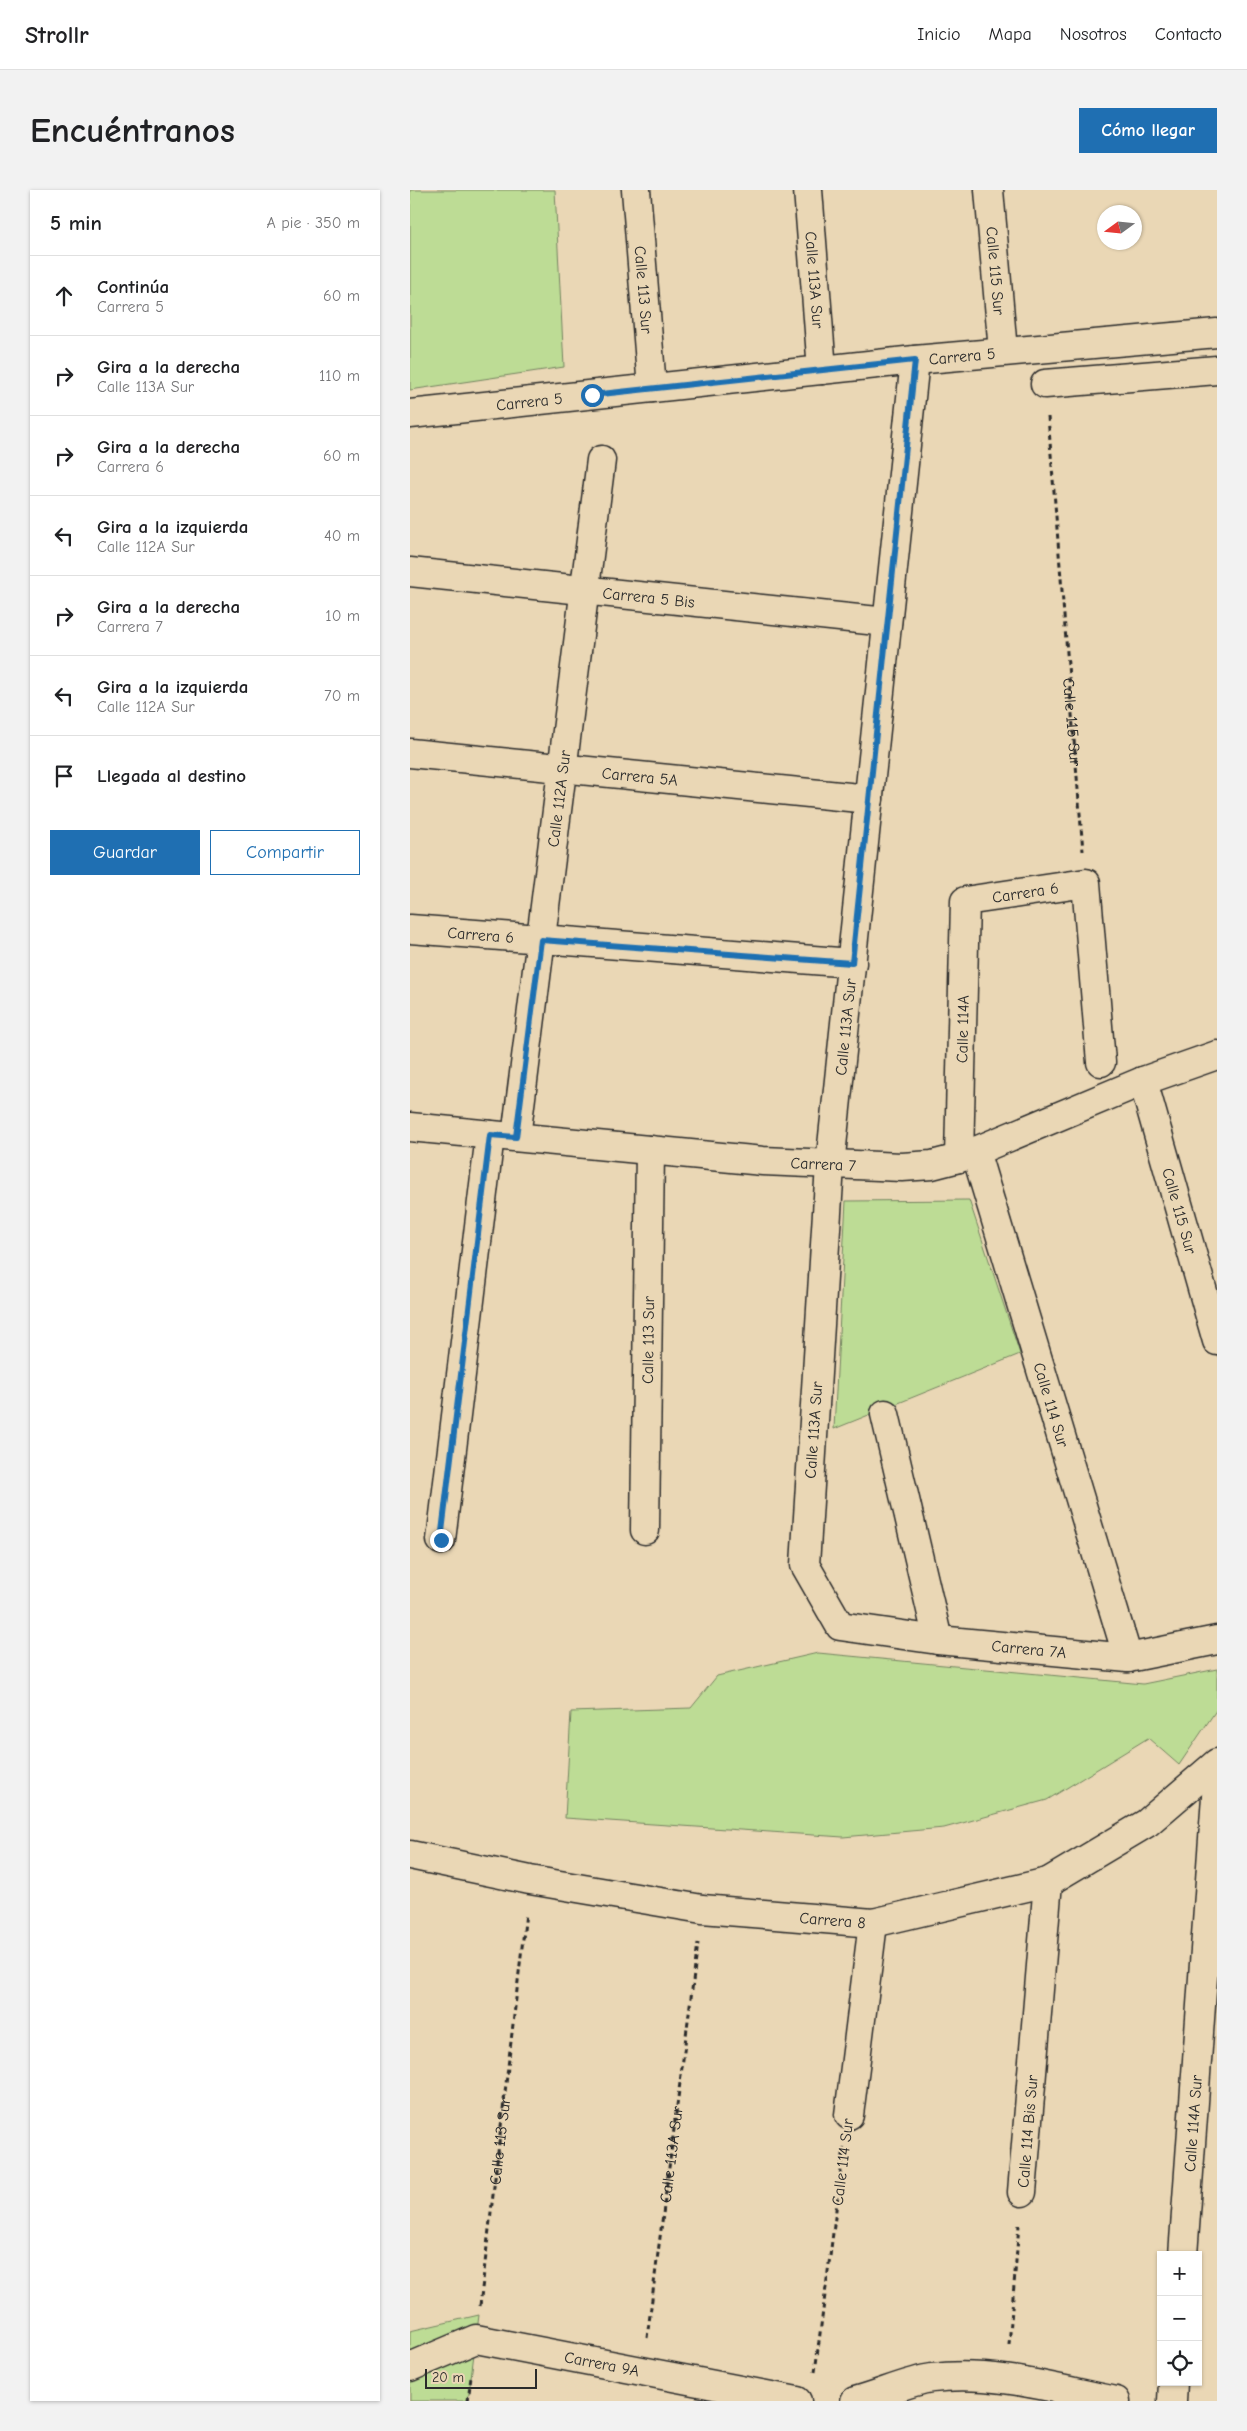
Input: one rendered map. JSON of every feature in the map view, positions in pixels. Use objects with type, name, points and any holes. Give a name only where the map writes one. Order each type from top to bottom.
[{"type":"street","name":"Calle 113 Sur","points":[[636,190],[652,388]]},
{"type":"street","name":"Calle 113A Sur","points":[[808,190],[822,370]]},
{"type":"street","name":"Calle 115 Sur","points":[[989,190],[1003,351]]},
{"type":"street","name":"Carrera 5","points":[[410,414],[1003,351],[1217,333]]},
{"type":"street","name":"Calle 113A Sur","points":[[840,1626],[805,1564],[830,1165],[915,360]]},
{"type":"street","points":[[1045,384],[1217,370]]},
{"type":"street","name":"Calle 112A Sur","points":[[441,1540],[503,1136],[541,940],[601,460]]},
{"type":"street","name":"Carrera 5 Bis","points":[[410,572],[887,622]]},
{"type":"street","name":"Carrera 5A","points":[[410,753],[869,799]]},
{"type":"street","points":[[1086,883],[1101,1062]]},
{"type":"street","name":"Carrera 6","points":[[965,901],[1086,883]]},
{"type":"street","name":"Calle 114A","points":[[965,901],[967,1154]]},
{"type":"street","name":"Carrera 6","points":[[410,929],[852,963]]},
{"type":"street","name":"Carrera 7","points":[[410,1127],[763,1161],[830,1165],[932,1165],[967,1154],[1143,1082],[1217,1055]]},
{"type":"street","name":"Calle 115 Sur","points":[[1143,1082],[1217,1341]]},
{"type":"street","name":"Calle 113 Sur","points":[[645,1530],[650,1150]]},
{"type":"street","name":"Calle 114 Sur","points":[[967,1154],[1128,1658]]},
{"type":"street","points":[[885,1414],[938,1640]]},
{"type":"street","name":"Carrera 7A","points":[[840,1626],[938,1640],[1128,1658],[1217,1640]]},
{"type":"street","name":"Carrera 8","points":[[410,1855],[530,1880],[702,1909],[873,1923],[1048,1882],[1147,1823],[1217,1763]]},
{"type":"street","name":"Calle 114A Sur","points":[[1183,2251],[1208,2024],[1217,1783]]},
{"type":"street","name":"Calle 114 Bis Sur","points":[[1022,2192],[1048,1882]]},
{"type":"street","name":"Calle 114 Sur","points":[[849,2115],[873,1923]]},
{"type":"street","points":[[410,2366],[476,2339]]},
{"type":"street","name":"Carrera 9A","points":[[476,2339],[643,2370],[806,2391]]},
{"type":"street","points":[[855,2401],[931,2378],[977,2377],[1006,2379],[1116,2401]]},
{"type":"street","points":[[1172,2401],[1173,2386]]},
{"type":"path","name":"Calle 115 Sur","points":[[1045,384],[1086,883]]},
{"type":"path","name":"Calle 113 Sur","points":[[468,2401],[530,1880]]},
{"type":"path","name":"Calle 113A Sur","points":[[643,2370],[702,1909]]},
{"type":"path","name":"Calle 114 Sur","points":[[806,2391],[849,2115]]},
{"type":"path","name":"Calle 114 Bis Sur","points":[[1006,2379],[1022,2192]]},
{"type":"green space","points":[[410,190],[555,190],[564,367],[410,390]]},
{"type":"green space","points":[[969,1200],[1020,1354],[834,1429],[846,1201]]},
{"type":"green space","points":[[818,1653],[1143,1684],[1217,1669],[1217,1709],[1179,1765],[1148,1738],[1047,1800],[944,1828],[843,1837],[565,1818],[571,1712],[691,1708],[717,1676]]},
{"type":"green space","points":[[479,2315],[468,2401],[410,2401],[410,2331]]},
{"type":"route","points":[[441,1540],[490,1135],[516,1137],[541,940],[852,963],[915,360],[592,395]]}]
